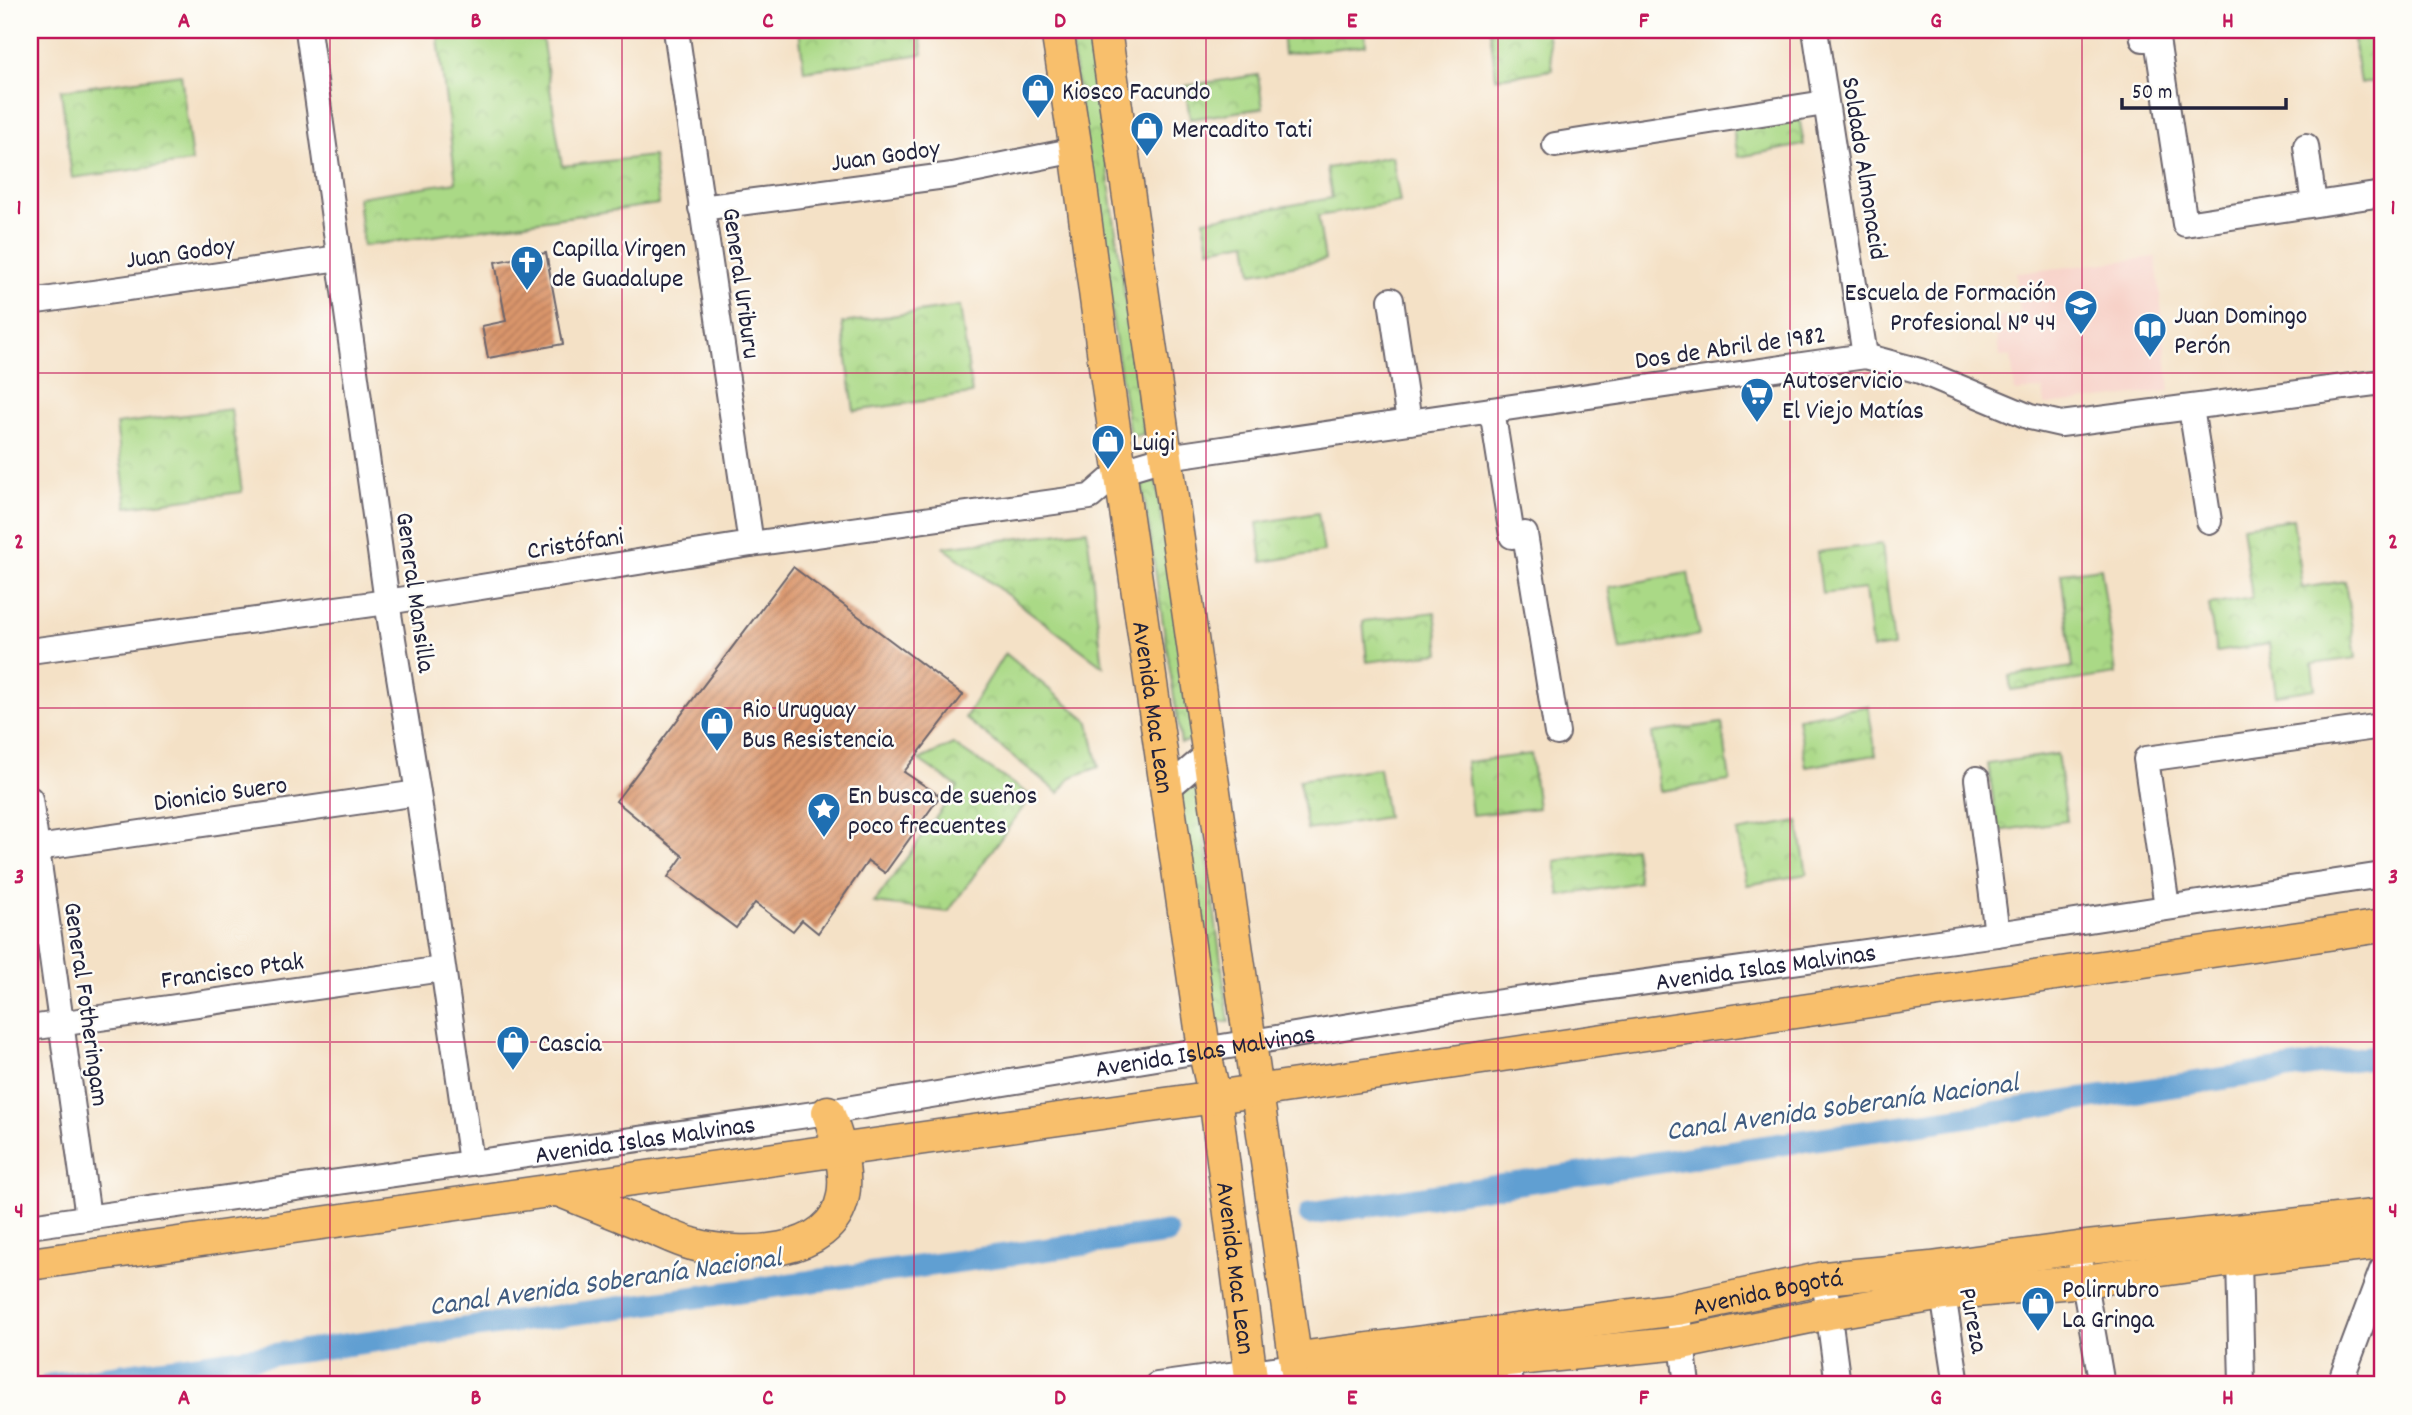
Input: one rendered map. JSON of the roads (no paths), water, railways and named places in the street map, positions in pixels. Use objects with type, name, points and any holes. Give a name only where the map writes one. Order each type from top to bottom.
[{"type":"main road","name":"Avenida Mac Lean","points":[[1056,30],[1076,150],[1204,1049],[1215,1097],[1251,1379]]},
{"type":"main road","name":"Avenida Mac Lean","points":[[1105,30],[1285,1287],[1303,1379]]},
{"type":"main road","name":"Avenida Islas Malvinas","points":[[30,1264],[1257,1091],[2382,926]]},
{"type":"main road","points":[[556,1190],[692,1244],[732,1251],[786,1249],[817,1234],[836,1219],[844,1194],[841,1149],[828,1112]]},
{"type":"main road","name":"Avenida Bogotá","points":[[1303,1379],[1306,1357],[1507,1359],[1682,1343],[1829,1313],[1937,1281],[2078,1248],[2382,1215]]},
{"type":"main road","name":"Avenida Bogotá","points":[[1507,1359],[1678,1308],[1824,1278],[1937,1281],[2084,1280],[2382,1243]]},
{"type":"street","name":"General Mansilla","points":[[308,30],[387,602],[418,793],[471,1162]]},
{"type":"street","name":"General Uriburu","points":[[676,30],[751,544]]},
{"type":"street","name":"Soldado Almonacid","points":[[1815,30],[1865,356]]},
{"type":"street","points":[[2142,30],[2143,39],[2157,39],[2185,224],[2382,194]]},
{"type":"street","points":[[1555,145],[1825,103]]},
{"type":"street","points":[[2306,146],[2314,204]]},
{"type":"street","name":"Juan Godoy","points":[[701,208],[953,175],[1076,150]]},
{"type":"street","name":"Juan Godoy","points":[[30,302],[339,258]]},
{"type":"street","points":[[1391,300],[1409,422]]},
{"type":"street","name":"Dos de Abril de 1982","points":[[1120,471],[1167,457],[1865,356],[1920,371],[2030,417],[2060,424],[2382,382]]},
{"type":"street","points":[[2191,408],[2209,520]]},
{"type":"street","points":[[1492,410],[1512,536],[1525,534],[1557,733]]},
{"type":"street","name":"Cristófani","points":[[30,651],[387,602],[751,544],[1090,497],[1120,471]]},
{"type":"street","points":[[2167,907],[2146,759],[2382,726]]},
{"type":"street","points":[[1167,789],[1209,753]]},
{"type":"street","points":[[1977,779],[1997,934]]},
{"type":"street","name":"Dionicio Suero","points":[[33,849],[418,793]]},
{"type":"street","name":"General Fotheringam","points":[[30,799],[33,849],[88,1217]]},
{"type":"street","name":"Avenida Islas Malvinas","points":[[30,1226],[828,1112],[1465,1007],[1997,934],[2382,876]]},
{"type":"street","name":"Francisco Ptak","points":[[30,1028],[442,969]]},
{"type":"street","points":[[2078,1248],[2102,1385]]},
{"type":"street","points":[[2239,1259],[2242,1385]]},
{"type":"street","points":[[2339,1385],[2382,1270]]},
{"type":"street","points":[[1824,1278],[1838,1385]]},
{"type":"street","name":"Pureza","points":[[1937,1281],[1957,1385]]},
{"type":"street","points":[[1678,1308],[1687,1385]]},
{"type":"street","name":"Avenida Bogotá","points":[[1157,1385],[1251,1379],[1303,1379]]},
{"type":"waterway","name":"Canal Avenida Soberanía Nacional","points":[[1310,1214],[2382,1055]]},
{"type":"waterway","name":"Canal Avenida Soberanía Nacional","points":[[50,1385],[1167,1233]]},
{"type":"place","name":"Kiosco Facundo","points":[[1038,120]]},
{"type":"place","name":"Mercadito Tati","points":[[1147,158]]},
{"type":"place","name":"Capilla Virgen de Guadalupe","points":[[527,292]]},
{"type":"place","name":"Escuela de Formación Profesional N° 44","points":[[2081,336]]},
{"type":"place","name":"Juan Domingo Perón","points":[[2150,359]]},
{"type":"place","name":"Autoservicio El Viejo Matías","points":[[1757,424]]},
{"type":"place","name":"Luigi","points":[[1108,471]]},
{"type":"place","name":"Rio Uruguay Bus Resistencia","points":[[717,753]]},
{"type":"place","name":"En busca de sueños poco frecuentes","points":[[824,839]]},
{"type":"place","name":"Cascia","points":[[513,1072]]},
{"type":"place","name":"Polirrubro La Gringa","points":[[2038,1333]]}]
